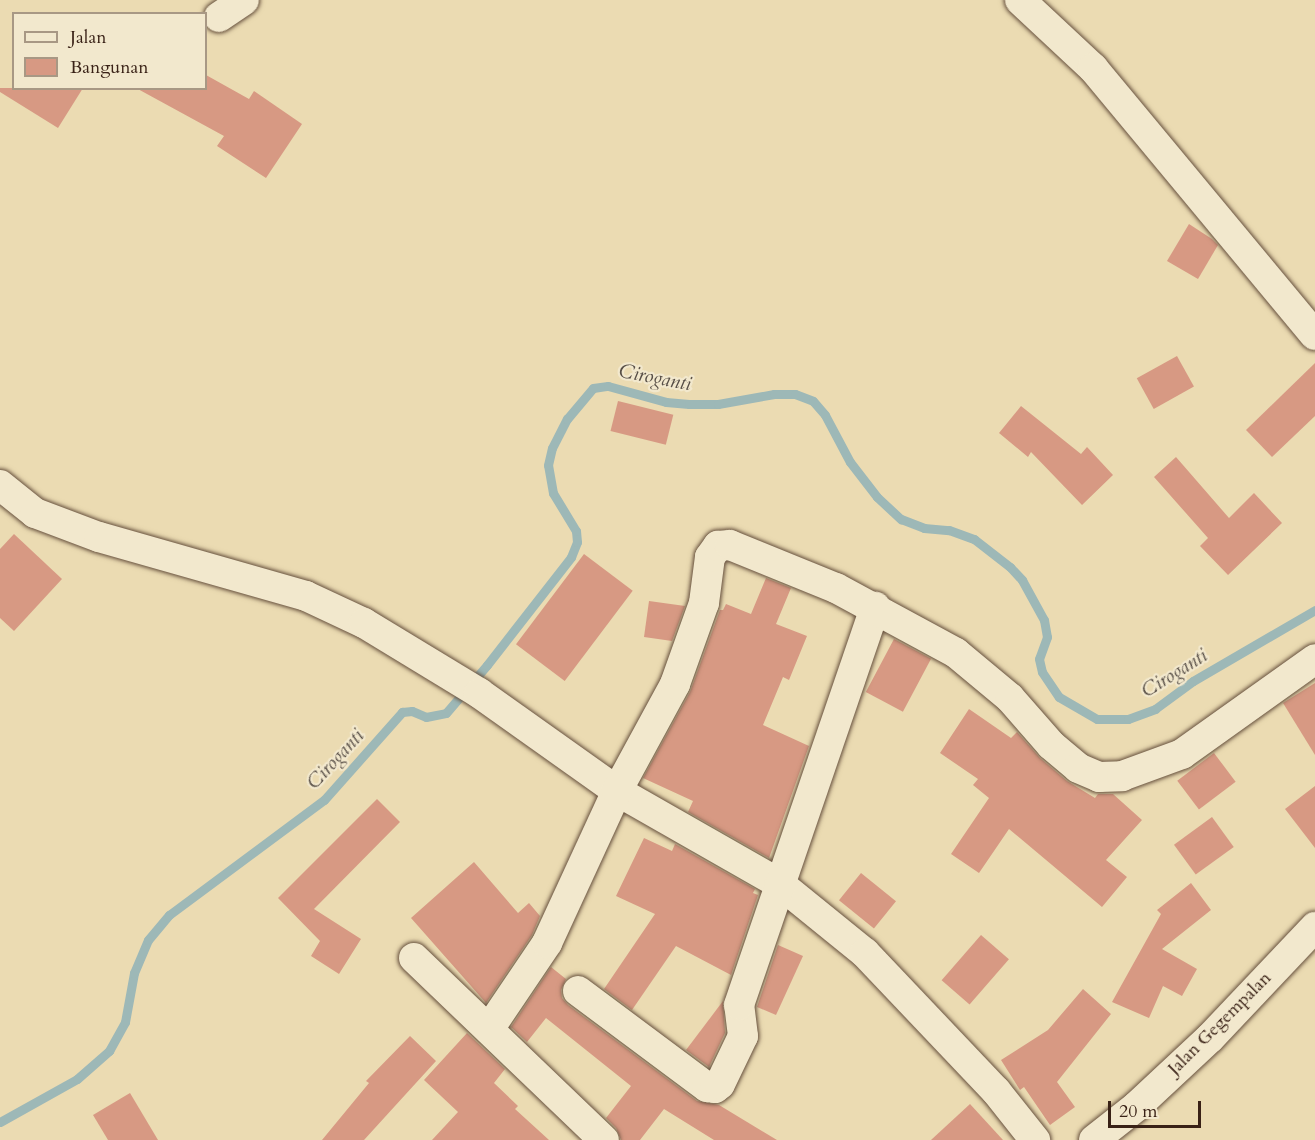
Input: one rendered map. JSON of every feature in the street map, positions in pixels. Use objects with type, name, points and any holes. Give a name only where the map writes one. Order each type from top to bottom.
[{"type":"street","points":[[219,17],[244,0]]},
{"type":"street","points":[[1020,0],[1094,68],[1315,335]]},
{"type":"street","points":[[0,485],[35,513],[99,537],[306,596],[364,624],[468,687],[617,791],[780,884],[865,953],[996,1091],[1035,1140]]},
{"type":"street","points":[[489,1029],[547,943],[617,791],[675,684],[704,603],[713,549],[730,545],[836,588],[875,607],[956,653],[1010,698],[1051,746],[1078,768],[1100,777],[1122,776],[1182,754],[1315,659]]},
{"type":"street","points":[[578,990],[707,1087],[715,1088],[720,1084],[743,1036],[739,1005],[875,607]]},
{"type":"street","name":"Jalan Gegempalan","points":[[1094,1140],[1137,1106],[1209,1038],[1315,927]]},
{"type":"street","points":[[414,958],[604,1140]]},
{"type":"building","points":[[207,76],[249,99],[254,91],[302,124],[266,178],[217,146],[224,136],[140,90],[207,90]]},
{"type":"building","points":[[0,88],[82,90],[58,128],[0,92]]},
{"type":"building","points":[[1189,224],[1218,245],[1198,279],[1167,261]]},
{"type":"building","points":[[1177,356],[1194,387],[1154,409],[1137,378]]},
{"type":"building","points":[[1315,363],[1315,416],[1272,457],[1246,430]]},
{"type":"building","points":[[618,401],[673,415],[666,445],[611,431]]},
{"type":"building","points":[[1021,406],[1081,454],[1087,447],[1113,475],[1082,505],[1031,452],[1028,457],[999,433]]},
{"type":"building","points":[[1176,457],[1229,518],[1254,493],[1282,523],[1228,575],[1200,546],[1208,538],[1154,477]]},
{"type":"building","points":[[14,534],[62,579],[14,631],[0,618],[0,549]]},
{"type":"building","points":[[584,554],[633,591],[565,681],[516,644]]},
{"type":"building","points":[[766,578],[791,588],[776,624],[807,636],[789,680],[783,677],[763,725],[809,746],[769,858],[688,812],[693,801],[643,778],[690,692],[720,610],[723,610],[726,604],[751,614]]},
{"type":"building","points":[[649,601],[685,606],[672,641],[644,637]]},
{"type":"building","points":[[894,639],[931,659],[903,712],[866,692]]},
{"type":"building","points":[[1315,683],[1315,755],[1283,703]]},
{"type":"building","points":[[969,709],[1011,738],[1017,732],[1040,758],[1067,781],[1095,798],[1098,794],[1113,794],[1142,820],[1106,860],[1127,877],[1102,907],[1009,829],[979,873],[951,854],[989,798],[973,785],[978,779],[940,753]]},
{"type":"building","points":[[1214,753],[1236,782],[1199,809],[1177,781]]},
{"type":"building","points":[[1315,786],[1315,848],[1285,809]]},
{"type":"building","points":[[377,799],[400,822],[314,909],[361,939],[339,974],[311,956],[320,941],[278,898]]},
{"type":"building","points":[[1212,817],[1234,847],[1196,875],[1174,845]]},
{"type":"building","points":[[644,838],[672,851],[675,844],[755,889],[753,893],[758,895],[731,975],[676,946],[632,1010],[604,989],[655,914],[616,896]]},
{"type":"building","points":[[474,862],[518,913],[529,903],[540,916],[532,935],[486,1003],[411,918]]},
{"type":"building","points":[[861,873],[896,901],[874,929],[839,900]]},
{"type":"building","points":[[1191,883],[1211,910],[1162,949],[1197,969],[1182,996],[1163,986],[1149,1018],[1112,1002],[1161,914],[1157,910]]},
{"type":"building","points":[[981,935],[1009,959],[970,1005],[942,980]]},
{"type":"building","points":[[778,945],[803,956],[776,1015],[757,1007]]},
{"type":"building","points":[[551,967],[566,979],[561,990],[562,998],[568,1005],[697,1101],[719,1105],[777,1140],[714,1140],[664,1109],[640,1140],[621,1140],[616,1128],[606,1118],[631,1086],[546,1018],[527,1042],[511,1027]]},
{"type":"building","points":[[1083,989],[1111,1014],[1057,1082],[1075,1107],[1050,1125],[1024,1087],[1020,1090],[1001,1060],[1048,1030]]},
{"type":"building","points":[[723,1001],[725,1033],[709,1067],[686,1050]]},
{"type":"building","points":[[467,1033],[505,1069],[494,1083],[518,1106],[515,1109],[549,1140],[432,1140],[458,1112],[424,1080]]},
{"type":"building","points":[[410,1036],[436,1061],[364,1140],[322,1140],[369,1083],[366,1081]]},
{"type":"building","points":[[130,1093],[158,1140],[108,1140],[93,1115]]},
{"type":"building","points":[[970,1104],[1003,1140],[931,1140]]},
{"type":"waterway","name":"Ciroganti","points":[[0,1122],[77,1079],[109,1051],[125,1022],[134,973],[148,940],[169,915],[324,800],[402,712],[412,711],[426,717],[446,713],[487,665],[571,557],[577,542],[576,531],[553,493],[548,465],[552,448],[567,419],[593,388],[608,386],[666,402],[689,404],[718,404],[774,394],[795,394],[813,401],[825,415],[850,462],[877,497],[901,519],[924,528],[949,530],[974,539],[1010,567],[1022,580],[1044,620],[1047,637],[1039,659],[1042,672],[1059,697],[1097,719],[1128,719],[1155,709],[1193,681],[1315,610]]}]
